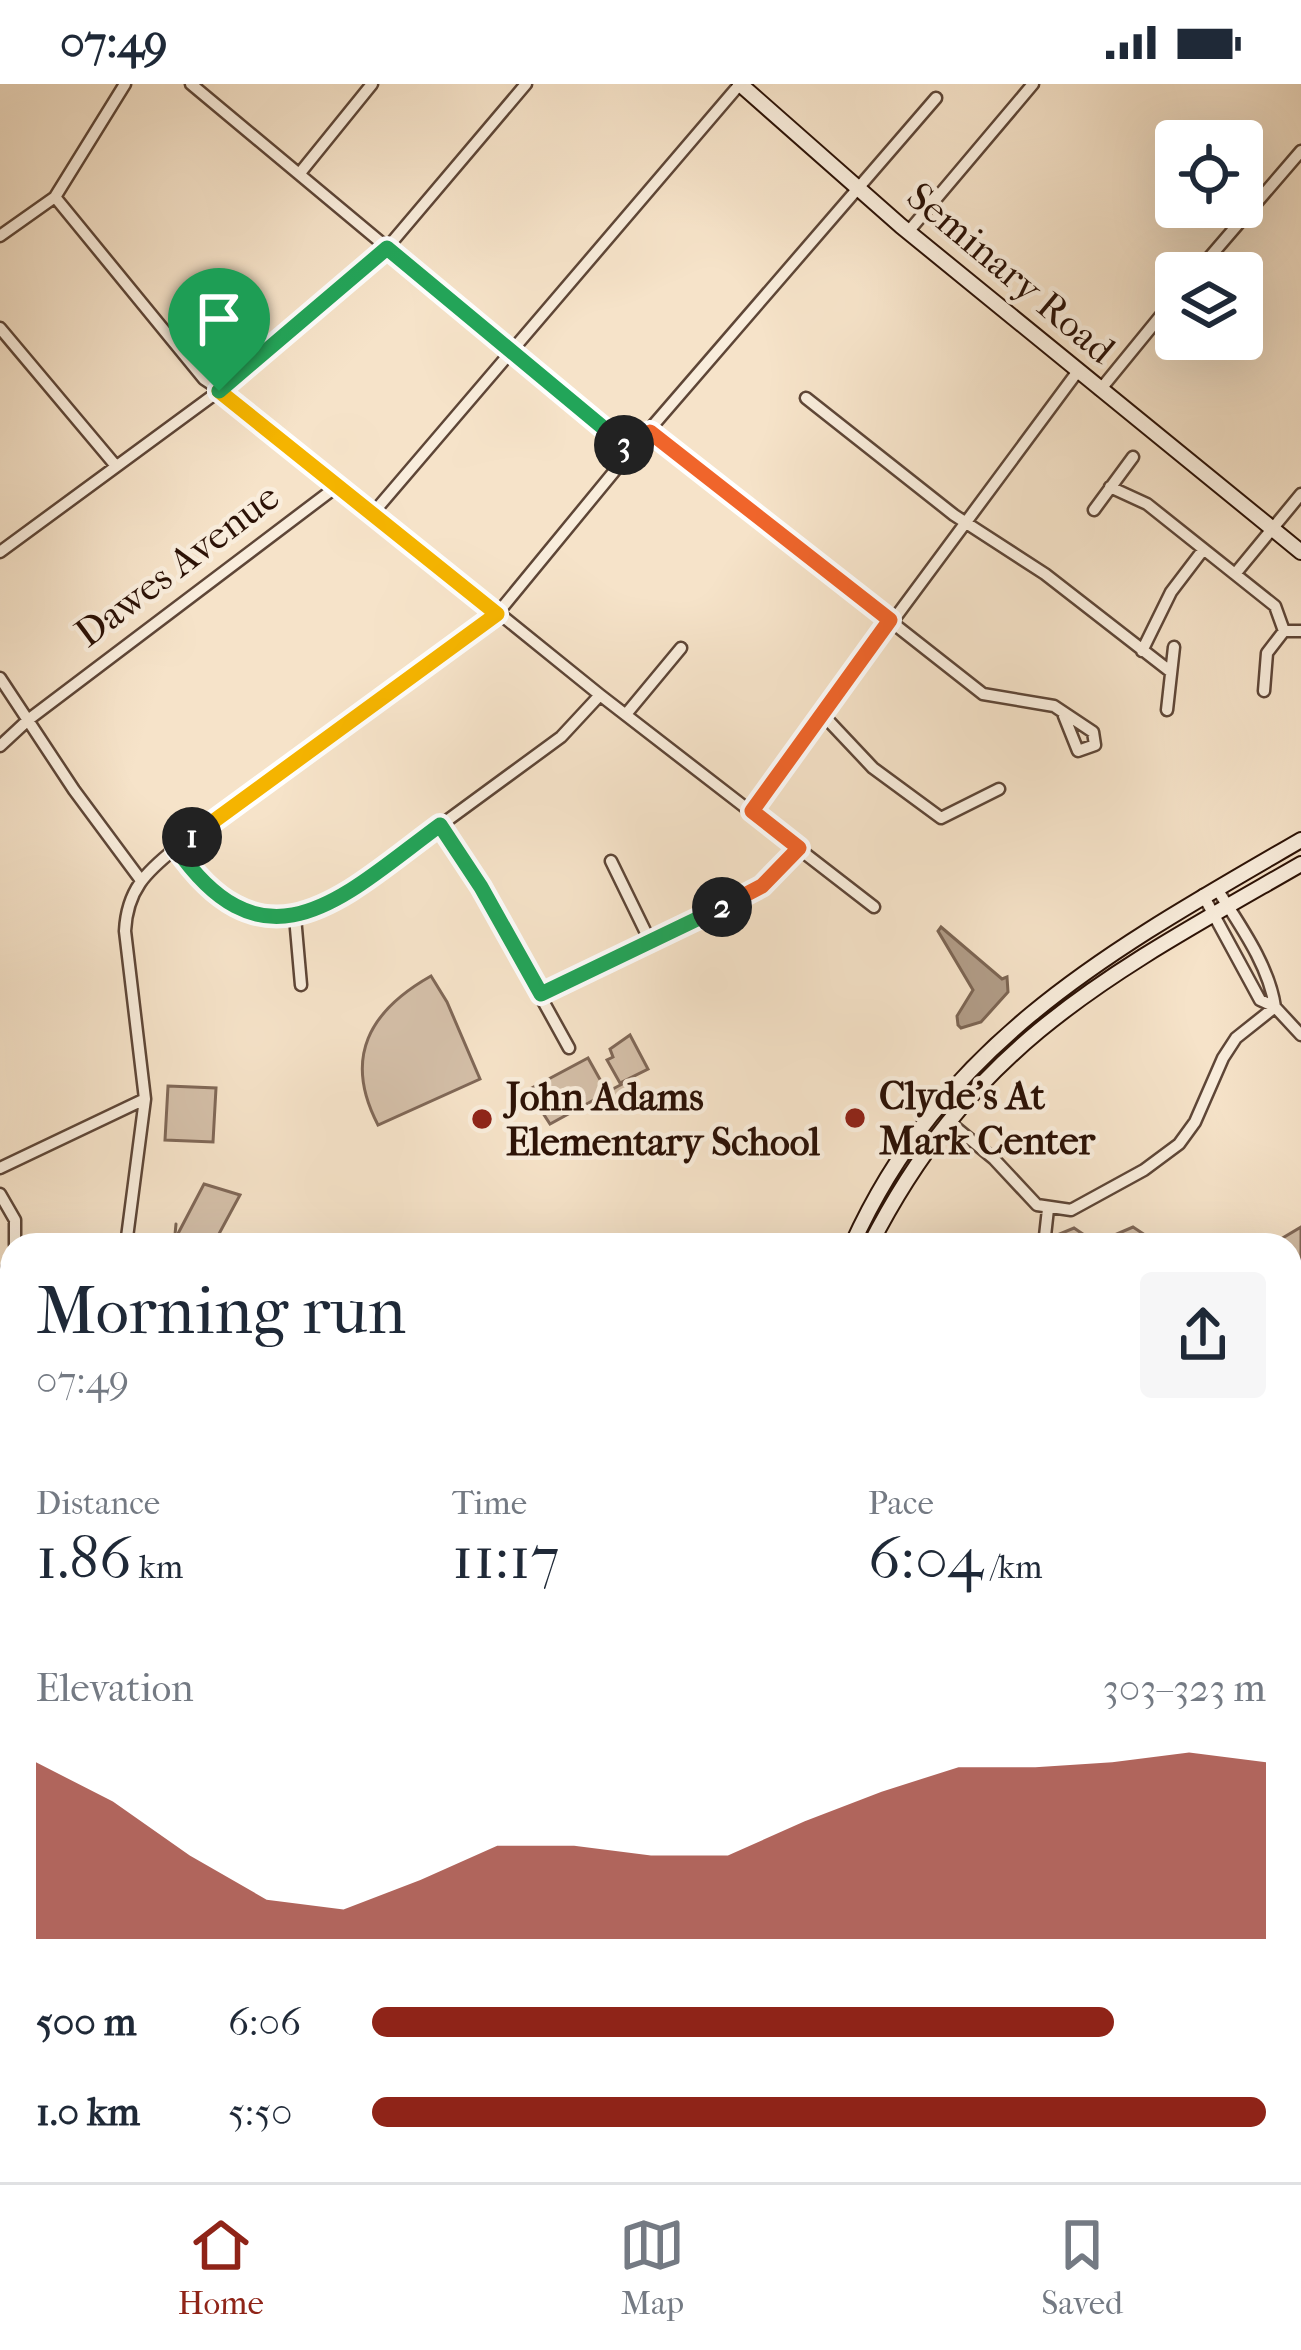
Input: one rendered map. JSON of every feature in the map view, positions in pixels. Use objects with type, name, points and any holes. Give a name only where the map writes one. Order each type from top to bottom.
[{"type":"main road","name":"Seminary Road","points":[[740,84],[908,232],[1301,553]]},
{"type":"main road","points":[[858,1233],[898,1159],[986,1052],[1073,980],[1301,840]]},
{"type":"main road","points":[[877,1233],[909,1174],[948,1120],[1005,1058],[1060,1011],[1301,864]]},
{"type":"street","points":[[0,236],[55,196],[124,84]]},
{"type":"street","points":[[191,84],[631,451]]},
{"type":"street","points":[[300,173],[372,84]]},
{"type":"street","points":[[1,547],[219,391],[387,248],[526,84]]},
{"type":"street","points":[[374,512],[740,84]]},
{"type":"street","points":[[908,232],[1033,84]]},
{"type":"street","points":[[128,1233],[145,1099],[124,931],[140,879],[497,614],[936,98]]},
{"type":"street","points":[[1214,252],[1301,151]]},
{"type":"street","points":[[55,196],[204,380],[874,907]]},
{"type":"street","points":[[1100,390],[1155,323]]},
{"type":"street","points":[[0,328],[116,466]]},
{"type":"street","points":[[752,811],[1078,371]]},
{"type":"street","points":[[806,398],[1171,672]]},
{"type":"street","points":[[650,432],[983,694],[1054,706],[1064,716]]},
{"type":"street","points":[[1094,510],[1133,457]]},
{"type":"street","name":"Dawes Avenue","points":[[0,746],[340,484]]},
{"type":"street","points":[[1110,487],[1148,504],[1275,606],[1284,631]]},
{"type":"street","points":[[1235,574],[1301,494]]},
{"type":"street","points":[[1142,651],[1171,592],[1203,550]]},
{"type":"street","points":[[1284,631],[1301,632]]},
{"type":"street","points":[[1264,691],[1267,652],[1284,631]]},
{"type":"street","points":[[1167,710],[1174,646]]},
{"type":"street","points":[[627,713],[682,648]]},
{"type":"street","points":[[0,678],[140,879]]},
{"type":"street","points":[[176,848],[206,886],[222,898],[256,913],[295,917],[347,894],[561,737],[600,695]]},
{"type":"street","points":[[824,716],[873,768],[941,818],[999,790]]},
{"type":"street","points":[[440,825],[481,887],[568,1048]]},
{"type":"street","points":[[541,994],[762,886],[799,848]]},
{"type":"street","points":[[611,861],[650,941]]},
{"type":"street","points":[[1210,892],[1260,1000],[1275,1007],[1301,1035]]},
{"type":"street","points":[[295,917],[301,985]]},
{"type":"street","points":[[948,1120],[1037,1205],[1071,1210],[1179,1144],[1195,1123],[1236,1038],[1275,1007]]},
{"type":"street","points":[[0,1168],[145,1099]]},
{"type":"street","points":[[0,1194],[15,1220],[15,1233]]},
{"type":"street","points":[[1046,1233],[1048,1208]]},
{"type":"shaded area","points":[[941,927],[1002,979],[1007,977],[1008,992],[981,1022],[958,1025],[957,1016],[973,990],[938,931]]},
{"type":"shaded area","points":[[431,976],[480,1079],[378,1125],[363,1078],[368,1038],[392,1005]]},
{"type":"shaded area","points":[[630,1035],[648,1069],[620,1083],[607,1060],[613,1057],[610,1049]]},
{"type":"shaded area","points":[[588,1058],[607,1092],[626,1082],[628,1100],[614,1106],[603,1095],[550,1124],[528,1090]]},
{"type":"shaded area","points":[[168,1086],[216,1088],[213,1142],[165,1140]]},
{"type":"shaded area","points":[[204,1184],[240,1195],[219,1233],[178,1233]]},
{"type":"waterway","points":[[175,1233],[176,1224]]},
{"type":"place","name":"Clyde's At Mark Center","points":[[855,1118]]},
{"type":"place","name":"John Adams Elementary School","points":[[482,1119]]},
{"type":"route","points":[[387,248],[631,451],[650,432],[890,620],[752,811],[799,848],[788,862],[748,895],[541,994],[440,825],[347,894],[301,915],[256,913],[214,893],[176,848],[497,614],[219,391],[387,248]]}]
